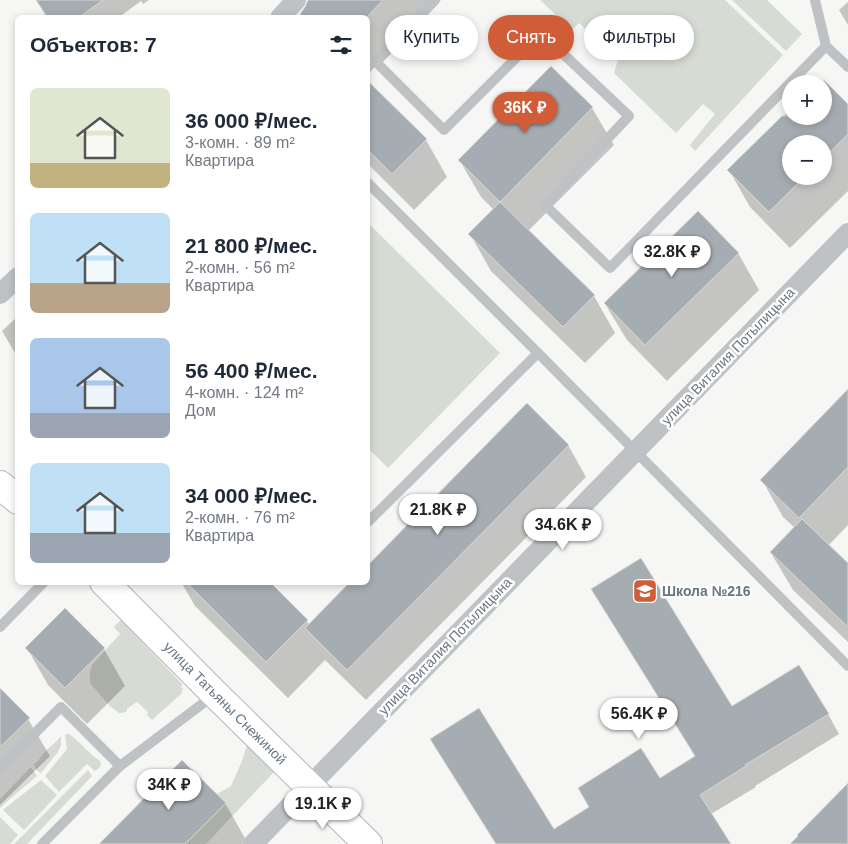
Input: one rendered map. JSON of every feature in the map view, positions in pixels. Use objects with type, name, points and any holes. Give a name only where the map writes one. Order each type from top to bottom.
[{"type":"street","points":[[283,15],[296,0]]},
{"type":"street","name":"улица Виталия Потылицына","points":[[252,844],[848,233]]},
{"type":"street","points":[[0,294],[15,280]]},
{"type":"street","points":[[0,485],[15,498]]},
{"type":"street","name":"улица Татьяны Снежиной","points":[[107,585],[368,844]]},
{"type":"lane","points":[[435,0],[376,62],[444,130],[541,33],[629,116],[545,205],[610,268],[826,46]]},
{"type":"lane","points":[[815,0],[826,46],[848,67]]},
{"type":"lane","points":[[370,185],[848,666]]},
{"type":"lane","points":[[370,520],[538,353]]},
{"type":"lane","points":[[0,627],[41,585]]},
{"type":"lane","points":[[42,844],[120,766],[215,694]]},
{"type":"lane","points":[[0,768],[61,707],[120,766]]},
{"type":"shaded area","points":[[540,0],[725,0],[783,55],[695,151],[690,145],[715,114],[703,104],[676,133],[614,73],[618,60],[694,60],[694,15],[584,15],[584,28],[579,23],[574,28],[574,15],[556,15]]},
{"type":"shaded area","points":[[732,0],[767,0],[802,34],[786,51]]},
{"type":"shaded area","points":[[370,225],[500,353],[388,468],[370,450]]},
{"type":"shaded area","points":[[121,620],[183,685],[180,687],[183,688],[181,694],[152,720],[147,715],[148,712],[137,702],[127,708],[127,711],[119,713],[109,705],[90,683],[92,665],[120,634],[114,627]]},
{"type":"shaded area","points":[[65,734],[69,734],[75,739],[101,764],[95,771],[87,764],[59,792],[45,776],[67,749]]},
{"type":"shaded area","points":[[61,736],[61,745],[58,752],[41,773],[36,770],[34,764]]},
{"type":"shaded area","points":[[248,742],[275,771],[206,844],[185,844],[226,803],[217,794],[231,786]]},
{"type":"shaded area","points":[[31,767],[37,776],[0,808],[0,799]]},
{"type":"shaded area","points":[[88,770],[92,776],[27,844],[14,844]]},
{"type":"shaded area","points":[[41,780],[57,795],[24,830],[3,810]]},
{"type":"shaded area","points":[[0,817],[18,835],[10,844],[0,844]]},
{"type":"building","points":[[36,0],[103,0],[82,15],[46,15]]},
{"type":"building","points":[[308,0],[383,0],[369,15],[301,15]]},
{"type":"building","points":[[551,66],[593,107],[500,202],[458,160]]},
{"type":"building","points":[[370,83],[427,139],[392,174],[370,152]]},
{"type":"building","points":[[832,88],[848,104],[848,134],[832,150],[832,135],[782,135],[782,185],[796,185],[769,212],[727,170],[782,116],[782,125],[832,125]]},
{"type":"building","points":[[500,202],[595,295],[563,327],[468,234]]},
{"type":"building","points":[[698,211],[739,253],[645,345],[604,303]]},
{"type":"building","points":[[848,389],[848,467],[799,518],[760,480]]},
{"type":"building","points":[[527,403],[569,445],[347,670],[305,628],[347,585],[370,585],[370,563]]},
{"type":"building","points":[[802,519],[848,563],[848,627],[770,552]]},
{"type":"building","points":[[641,558],[732,706],[799,665],[829,714],[700,795],[731,844],[496,844],[430,739],[479,708],[554,829],[589,807],[578,788],[641,748],[660,778],[695,756],[591,589]]},
{"type":"building","points":[[189,585],[273,585],[308,620],[266,662]]},
{"type":"building","points":[[65,608],[105,648],[65,688],[25,648]]},
{"type":"building","points":[[0,688],[30,718],[0,747]]},
{"type":"building","points":[[182,760],[226,803],[185,844],[99,844]]},
{"type":"building","points":[[848,783],[848,844],[790,844],[797,835]]},
{"type":"place","name":"Школа №216","points":[[645,591]]}]
